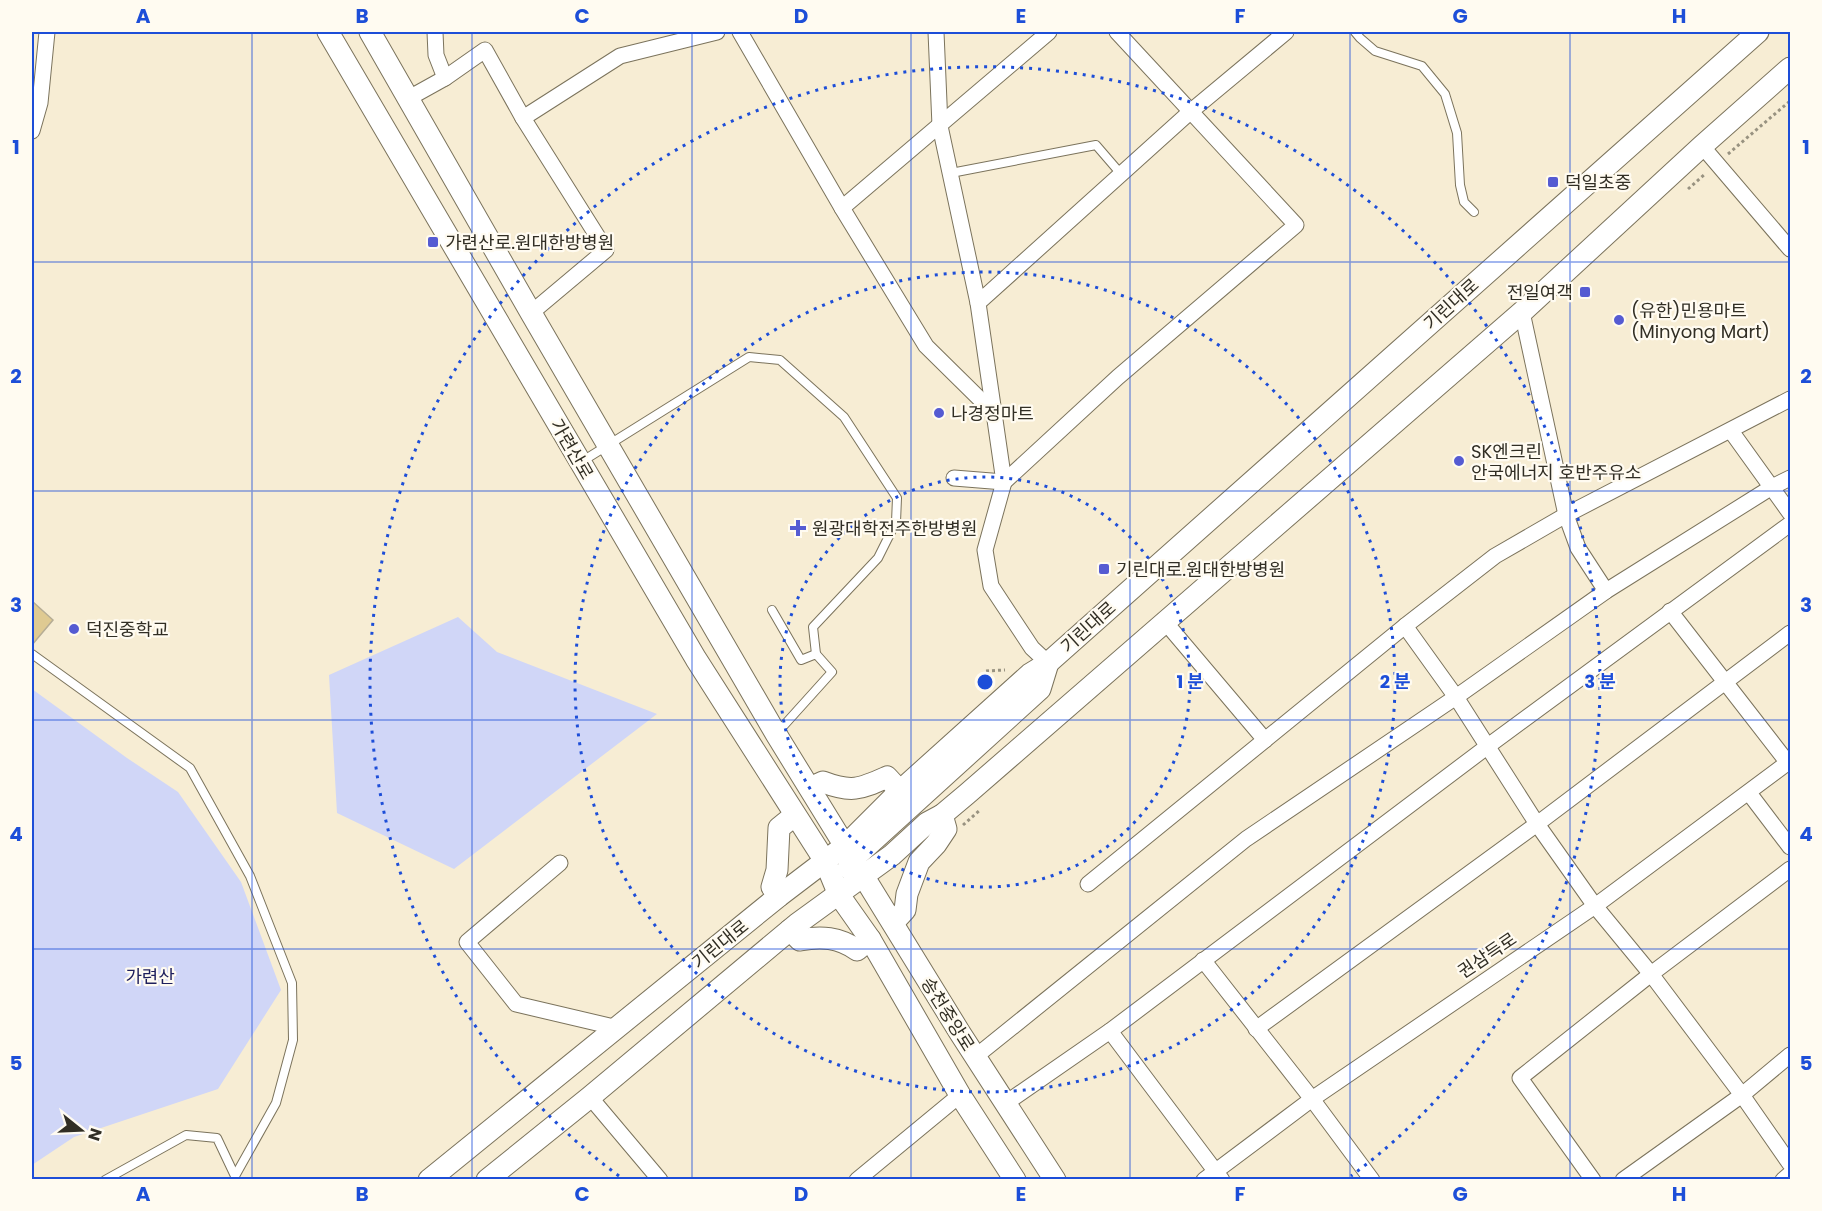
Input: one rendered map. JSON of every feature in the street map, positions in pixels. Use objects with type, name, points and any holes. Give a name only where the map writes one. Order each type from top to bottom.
[{"type":"street","points":[[32,131],[40,103],[47,32]]},
{"type":"street","name":"가련산로","points":[[328,32],[696,659],[825,861]]},
{"type":"street","name":"가련산로","points":[[370,32],[531,314],[776,734],[810,788],[850,871]]},
{"type":"street","points":[[435,32],[436,55],[445,78]]},
{"type":"street","points":[[523,118],[620,56],[717,32]]},
{"type":"street","points":[[740,32],[842,208],[926,346],[994,413]]},
{"type":"street","points":[[936,32],[940,126],[978,303],[1004,482],[986,550],[991,586],[1032,648],[1048,663],[1040,689],[850,871],[946,1028],[960,1033]]},
{"type":"street","points":[[842,208],[1049,32]]},
{"type":"street","points":[[954,478],[1004,482],[1118,377],[1296,225],[1117,32]]},
{"type":"street","points":[[978,303],[1190,112],[1286,32]]},
{"type":"street","name":"기린대로","points":[[487,1179],[590,1097],[790,930],[850,871],[900,792],[1030,674],[1048,663],[1758,32]]},
{"type":"street","points":[[409,98],[445,78],[485,50],[523,118],[606,250],[531,314]]},
{"type":"street","name":"기린대로","points":[[429,1179],[825,861],[850,871],[892,855],[927,824],[942,815],[1522,312],[1702,146],[1791,68]]},
{"type":"street","points":[[1702,146],[1791,249]]},
{"type":"street","points":[[1522,312],[1566,515],[1578,548],[1606,591]]},
{"type":"street","points":[[1088,884],[1405,626],[1495,556],[1566,515],[1791,399]]},
{"type":"street","points":[[1731,431],[1791,513]]},
{"type":"street","points":[[975,1056],[1246,839],[1456,697],[1606,591],[1772,487],[1791,478]]},
{"type":"street","points":[[1006,1103],[1110,1031],[1488,746],[1791,524]]},
{"type":"street","points":[[1670,611],[1789,762]]},
{"type":"street","points":[[1166,623],[1265,740]]},
{"type":"street","points":[[1405,626],[1456,697],[1538,824],[1595,906],[1651,974],[1791,1164]]},
{"type":"street","points":[[1256,1029],[1538,824],[1791,633]]},
{"type":"street","name":"권삼득로","points":[[1214,1177],[1312,1099],[1595,906],[1789,762]]},
{"type":"street","points":[[810,788],[823,782],[843,790],[862,787],[887,777],[900,792]]},
{"type":"street","points":[[1749,793],[1791,848]]},
{"type":"street","points":[[779,896],[772,887],[777,870],[779,828],[795,815]]},
{"type":"street","points":[[893,923],[905,910],[907,894],[919,861],[936,844],[946,829],[942,815]]},
{"type":"street","name":"송천중앙로","points":[[825,861],[850,871],[893,923],[960,1033],[1055,1179]]},
{"type":"street","points":[[560,863],[467,942],[516,1004],[618,1028]]},
{"type":"street","points":[[1593,1179],[1520,1078],[1651,974],[1791,869]]},
{"type":"street","name":"송천중앙로","points":[[850,871],[870,939],[960,1095],[1015,1179]]},
{"type":"street","points":[[790,930],[800,940],[818,937],[836,939],[857,950],[870,939]]},
{"type":"street","points":[[1203,960],[1372,1179]]},
{"type":"street","points":[[1110,1031],[1214,1177]]},
{"type":"street","points":[[1623,1179],[1742,1095],[1791,1055]]},
{"type":"street","points":[[857,1179],[960,1095]]},
{"type":"street","points":[[590,1097],[660,1179]]},
{"type":"street","points":[[1783,1179],[1791,1174]]},
{"type":"lane","points":[[1356,32],[1375,51],[1422,66],[1445,94],[1457,133],[1460,185],[1464,202],[1474,212]]},
{"type":"lane","points":[[951,173],[1096,145],[1121,174]]},
{"type":"lane","points":[[580,463],[749,357],[780,360],[844,417],[897,498],[896,522],[878,558],[813,627],[816,654],[832,672],[776,734]]},
{"type":"lane","points":[[772,610],[801,660],[816,654]]},
{"type":"lane","points":[[32,654],[190,768],[250,876],[292,984],[293,1040],[276,1104],[234,1178]]},
{"type":"lane","points":[[105,1179],[186,1135],[218,1138],[234,1178]]},
{"type":"path","points":[[1688,189],[1791,101]]},
{"type":"path","points":[[986,671],[1005,671]]},
{"type":"green space","points":[[458,617],[497,652],[657,714],[454,869],[337,813],[329,675]]},
{"type":"green space","name":"가련산","points":[[32,689],[178,792],[241,882],[281,990],[218,1089],[74,1137],[32,1165]]},
{"type":"building","points":[[32,601],[53,620],[32,645]]},
{"type":"place","name":"덕일초중","points":[[1553,182]]},
{"type":"place","name":"가련산로.원대한방병원","points":[[433,242]]},
{"type":"place","name":"전일여객","points":[[1585,292]]},
{"type":"place","name":"(유한)민용마트 (Minyong Mart)","points":[[1619,320]]},
{"type":"place","name":"나경정마트","points":[[939,413]]},
{"type":"place","name":"SK엔크린 안국에너지 호반주유소","points":[[1459,461]]},
{"type":"place","name":"원광대학전주한방병원","points":[[798,528]]},
{"type":"place","name":"기린대로.원대한방병원","points":[[1104,569]]},
{"type":"place","name":"덕진중학교","points":[[74,629]]}]
